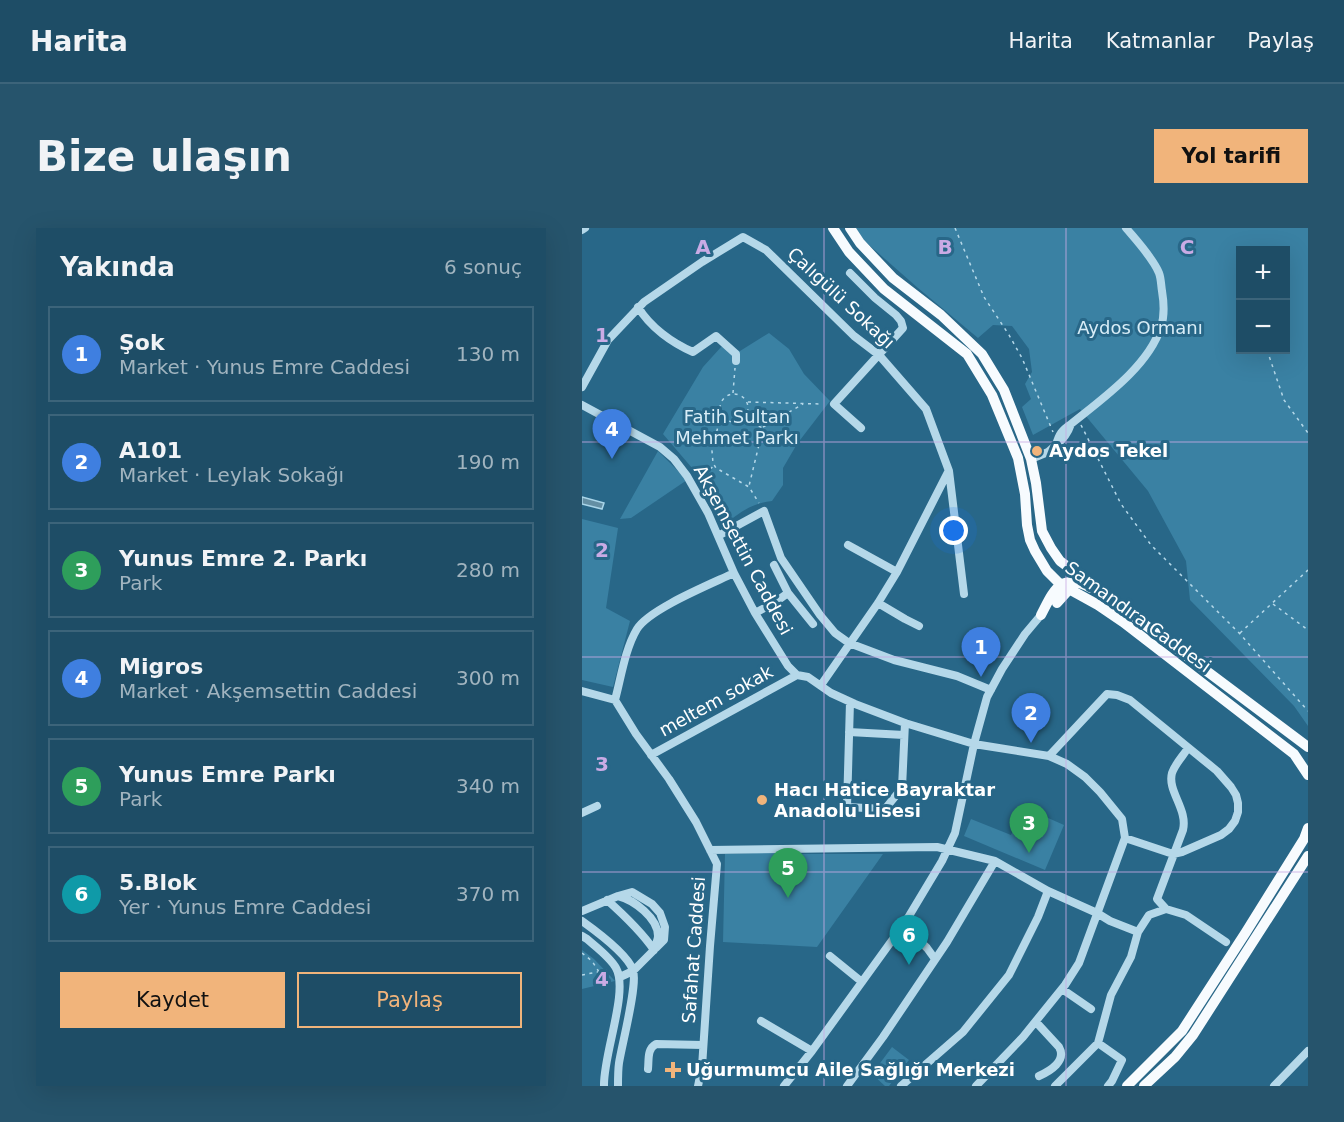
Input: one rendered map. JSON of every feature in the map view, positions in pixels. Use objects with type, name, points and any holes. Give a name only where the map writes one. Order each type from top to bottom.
[{"type":"main road","name":"Samandıra Caddesi","points":[[833,228],[849,252],[884,289],[967,354],[992,395],[1018,458],[1030,540],[1047,571],[1063,587],[1098,605],[1123,622],[1294,754],[1308,775]]},
{"type":"main road","name":"Samandıra Caddesi","points":[[850,228],[860,243],[893,279],[941,315],[982,354],[1004,390],[1031,459],[1042,531],[1060,561],[1308,747]]},
{"type":"main road","points":[[1057,603],[1063,587],[1060,561]]},
{"type":"main road","points":[[1041,615],[1063,587],[1082,584],[1116,602]]},
{"type":"main road","points":[[1041,615],[1057,603],[1078,596]]},
{"type":"main road","points":[[1127,1086],[1182,1031],[1304,839],[1308,828]]},
{"type":"main road","points":[[1144,1086],[1175,1057],[1193,1035],[1308,856]]},
{"type":"main road","points":[[1295,876],[1308,868]]},
{"type":"street","points":[[1031,459],[1048,452],[1056,445],[1061,432],[1134,370],[1161,328],[1164,303],[1158,272],[1126,228]]},
{"type":"street","name":"Çalıgülü Sokağı","points":[[582,387],[608,340],[638,307],[742,232],[766,250],[854,336],[879,355],[926,409],[949,471],[964,594]]},
{"type":"street","points":[[850,273],[903,324],[903,328],[834,404],[861,428]]},
{"type":"street","points":[[638,307],[645,318],[684,348],[693,352],[716,336],[736,354],[736,361]]},
{"type":"street","name":"Akşemsettin Caddesi","points":[[582,405],[666,452],[674,459],[708,513],[734,573],[755,613],[788,666],[797,675],[808,676],[831,693],[905,723],[974,744],[1049,756],[1066,764],[1085,777],[1122,819],[1125,838]]},
{"type":"street","points":[[821,685],[897,572],[949,471]]},
{"type":"street","points":[[718,536],[764,512],[781,558],[835,633],[849,643],[894,660],[957,676],[991,690]]},
{"type":"street","points":[[848,545],[897,572]]},
{"type":"street","points":[[774,566],[788,593],[813,624]]},
{"type":"street","points":[[582,691],[615,700],[629,650],[639,626],[653,613],[734,573]]},
{"type":"street","points":[[755,613],[788,593]]},
{"type":"street","points":[[878,603],[919,626]]},
{"type":"street","points":[[784,1086],[903,925],[942,861],[955,833],[974,744],[987,697],[1025,634],[1041,615]]},
{"type":"street","name":"meltem sokak","points":[[651,755],[797,675]]},
{"type":"street","points":[[976,1086],[1036,1022],[1079,963],[1125,838],[1173,854],[1190,850],[1221,835],[1235,821],[1238,812],[1236,795],[1217,771],[1130,700],[1118,695],[1107,694],[1049,756]]},
{"type":"street","name":"Safahat Caddesi","points":[[615,700],[675,788],[696,822],[717,864],[702,1067],[698,1086]]},
{"type":"street","points":[[850,702],[847,807],[885,809],[902,788],[905,723]]},
{"type":"street","points":[[849,732],[904,735]]},
{"type":"street","points":[[1188,748],[1171,776],[1185,821],[1157,899],[1166,909],[1186,915],[1226,942]]},
{"type":"street","points":[[582,813],[597,806]]},
{"type":"street","points":[[710,850],[938,847],[995,861],[1048,891],[1138,932]]},
{"type":"street","points":[[847,1086],[935,959],[995,861]]},
{"type":"street","points":[[901,1086],[963,1032],[1009,975],[1038,917],[1048,891]]},
{"type":"street","points":[[582,911],[618,896],[649,915],[658,937],[654,950],[633,970],[618,973]]},
{"type":"street","points":[[607,900],[627,917],[654,950]]},
{"type":"street","points":[[1055,1086],[1098,1043],[1111,995],[1131,957],[1138,932],[1149,915],[1166,909]]},
{"type":"street","points":[[582,921],[608,941],[633,970],[633,988],[618,1066],[618,1086]]},
{"type":"street","points":[[903,925],[935,959]]},
{"type":"street","points":[[582,936],[595,946],[618,973],[620,995],[606,1058],[604,1086]]},
{"type":"street","points":[[830,956],[862,982]]},
{"type":"street","points":[[1062,989],[1091,1009]]},
{"type":"street","points":[[761,1021],[812,1051]]},
{"type":"street","points":[[1036,1022],[1061,1052],[1056,1065],[1039,1076]]},
{"type":"street","points":[[1098,1043],[1122,1060],[1108,1086]]},
{"type":"street","points":[[648,1069],[650,1050],[656,1044],[703,1045]]},
{"type":"street","points":[[1274,1086],[1308,1051]]},
{"type":"path","points":[[955,228],[984,297],[1022,358],[1051,427],[1056,445]]},
{"type":"path","points":[[1268,354],[1284,400],[1308,433]]},
{"type":"path","points":[[733,394],[736,361]]},
{"type":"path","points":[[721,414],[728,422],[739,422],[747,414],[749,408],[747,402],[744,398],[733,394],[722,401],[712,451],[714,466],[749,487],[764,512]]},
{"type":"path","points":[[747,402],[821,404]]},
{"type":"path","points":[[749,487],[763,428],[803,404]]},
{"type":"path","points":[[743,419],[763,428]]},
{"type":"path","points":[[1074,422],[1121,504],[1151,545],[1240,634],[1308,711]]},
{"type":"path","points":[[691,483],[714,466]]},
{"type":"path","points":[[1240,634],[1308,570]]},
{"type":"path","points":[[1272,603],[1308,630]]},
{"type":"path","points":[[582,953],[592,961],[599,972]]},
{"type":"path","points":[[582,975],[599,972],[618,973]]},
{"type":"green space","name":"Aydos Ormanı","points":[[854,228],[1308,228],[1308,726],[1294,706],[1190,600],[1186,561],[1148,491],[1080,409],[1033,435],[1022,407],[1031,399],[1025,384],[1032,372],[1029,349],[1012,326],[993,325],[978,338],[860,237]]},
{"type":"green space","name":"Fatih Sultan Mehmet Parkı","points":[[769,333],[789,349],[804,374],[830,401],[797,444],[783,468],[783,485],[772,501],[752,506],[723,525],[698,475],[663,434],[703,367],[722,346],[740,351]]},
{"type":"green space","points":[[658,451],[687,480],[631,518],[620,519]]},
{"type":"green space","points":[[582,519],[618,528],[606,608],[630,621],[613,687],[582,680]]},
{"type":"green space","points":[[1023,807],[1064,825],[1045,870],[964,836],[971,819],[1011,835]]},
{"type":"green space","points":[[787,852],[788,854],[883,854],[817,947],[723,942],[725,854]]},
{"type":"green space","points":[[582,950],[594,959],[615,981],[582,989]]},
{"type":"green space","points":[[892,1047],[909,1060],[889,1086],[885,1086],[872,1074]]},
{"type":"shaded area","points":[[582,497],[604,503],[602,509],[582,504]]},
{"type":"place","name":"Aydos Tekel","points":[[1037,451]]},
{"type":"place","name":"Migros","points":[[612,459]]},
{"type":"place","name":"Şok","points":[[981,677]]},
{"type":"place","name":"A101","points":[[1031,743]]},
{"type":"place","name":"Hacı Hatice Bayraktar Anadolu Lisesi","points":[[762,800]]},
{"type":"place","name":"Yunus Emre 2. Parkı","points":[[1029,853]]},
{"type":"place","name":"Yunus Emre Parkı","points":[[788,898]]},
{"type":"place","name":"5.Blok","points":[[909,965]]},
{"type":"place","name":"Uğurmumcu Aile Sağlığı Merkezi","points":[[673,1070]]}]
